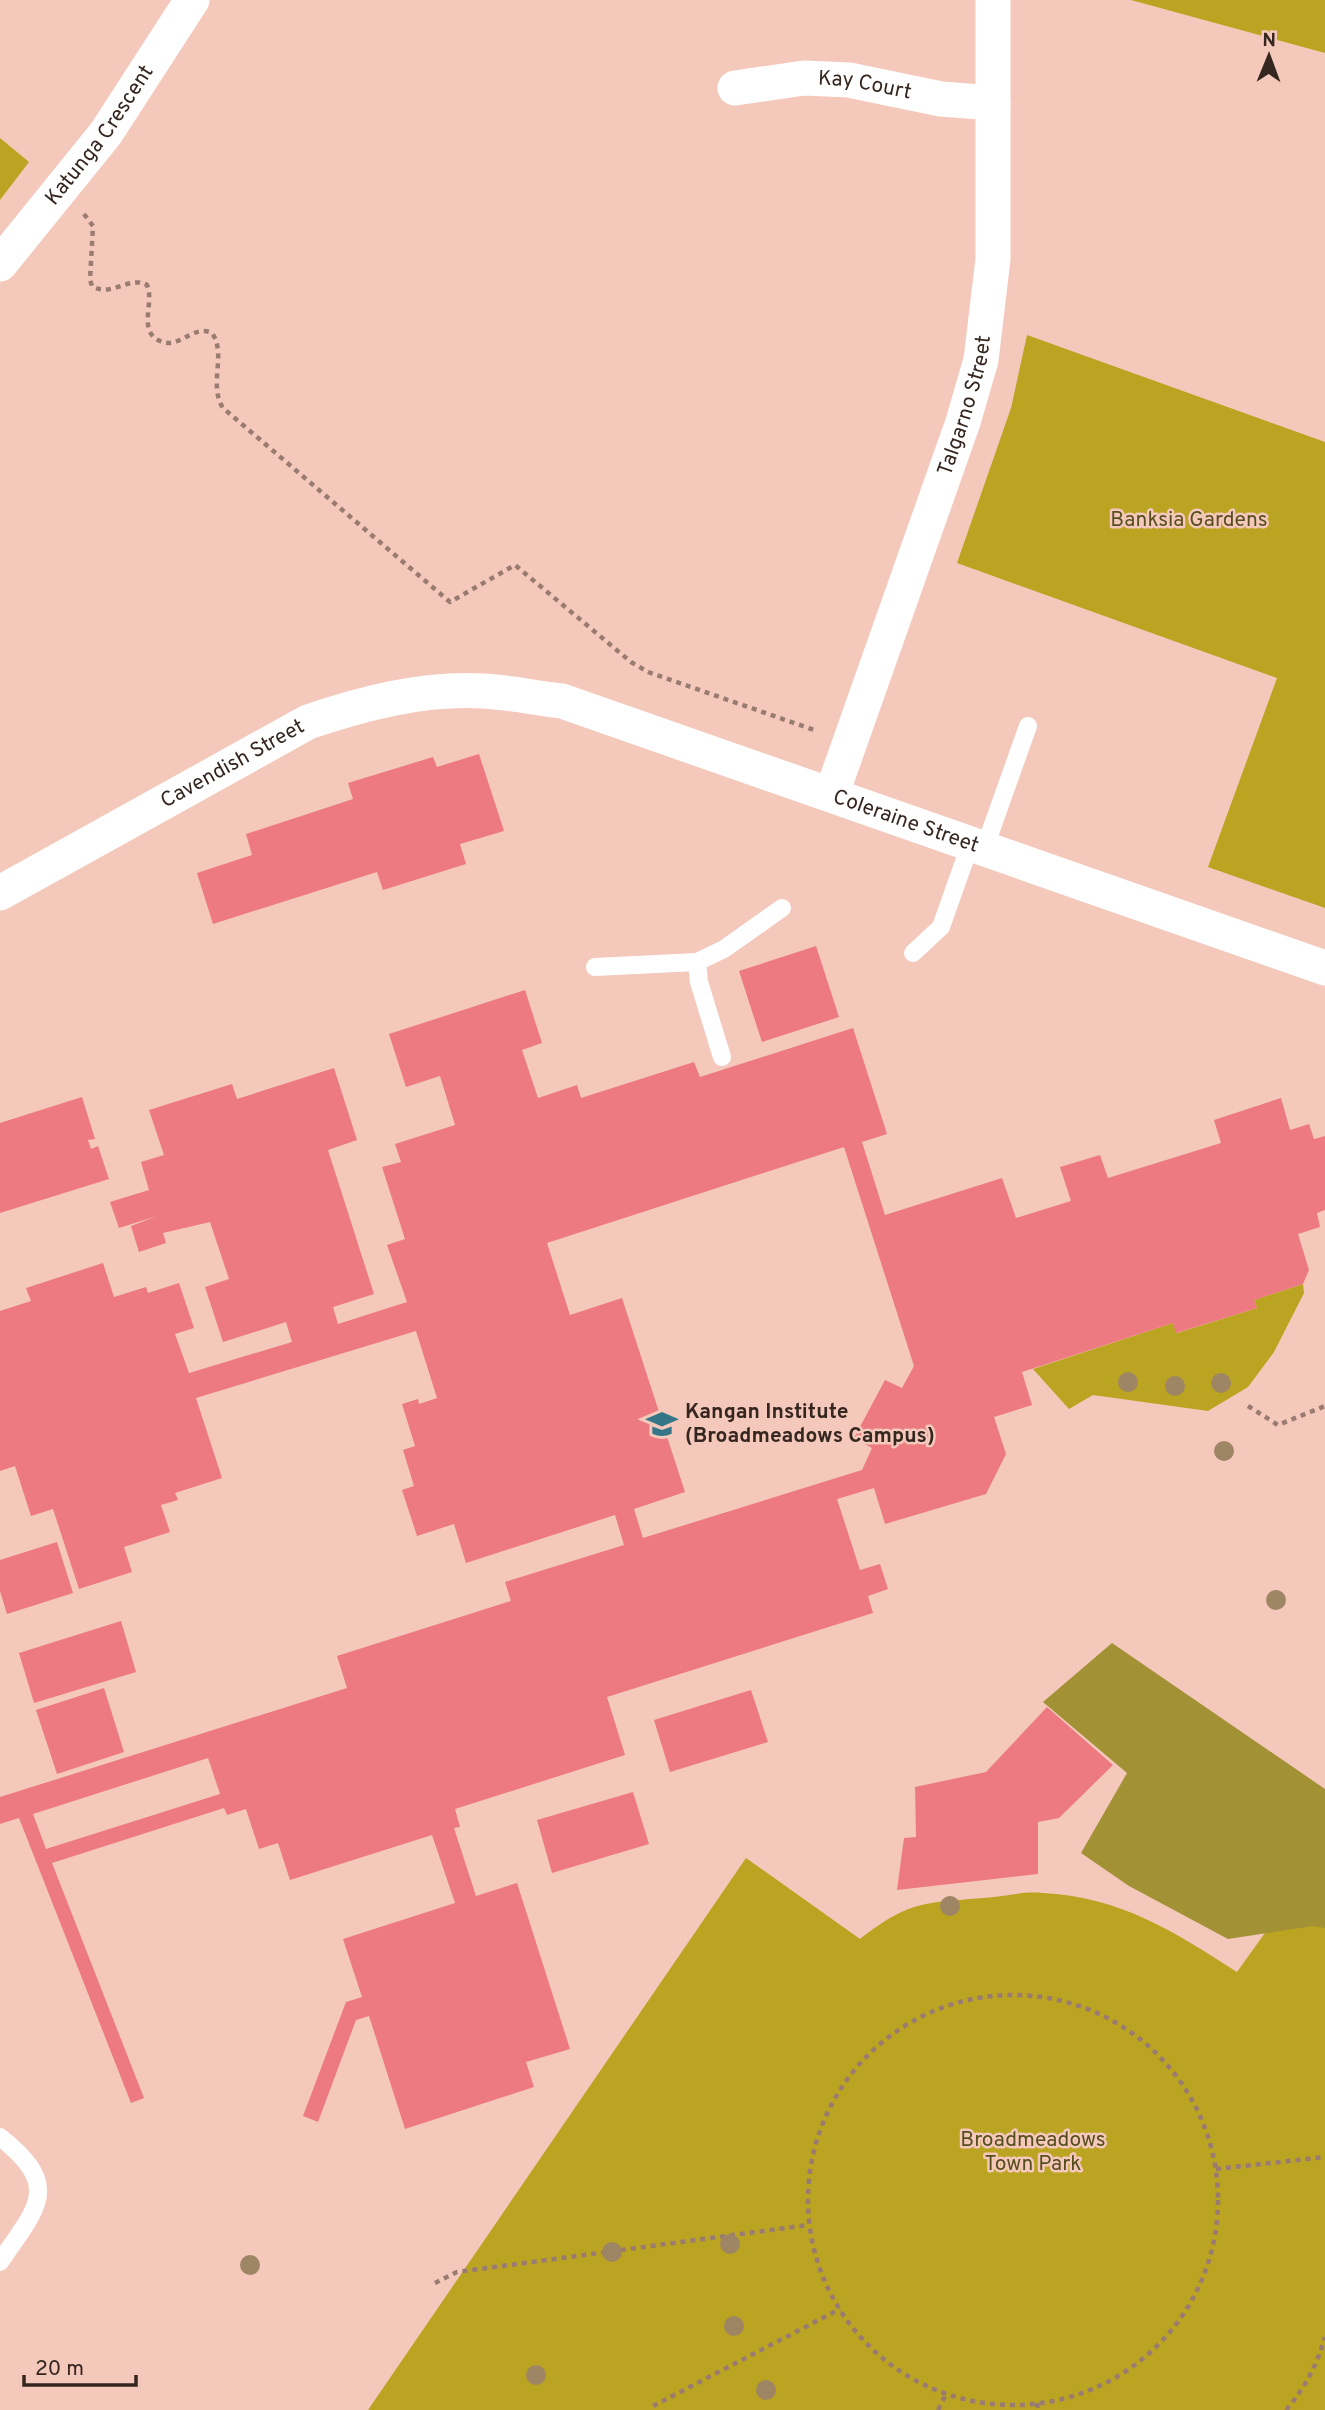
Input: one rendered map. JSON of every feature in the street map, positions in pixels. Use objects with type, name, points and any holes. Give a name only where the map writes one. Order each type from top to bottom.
[{"type":"street","name":"Katunga Crescent","points":[[0,264],[106,133],[192,0]]},
{"type":"street","name":"Talgarno Street","points":[[832,793],[959,435],[981,360],[993,259],[993,0]]},
{"type":"street","name":"Kay Court","points":[[735,88],[804,78],[849,80],[941,99],[993,103]]},
{"type":"street","name":"Coleraine Street","points":[[482,691],[562,701],[832,793],[1325,968]]},
{"type":"street","name":"Cavendish Street","points":[[0,893],[308,722],[349,708],[418,693],[482,691]]},
{"type":"lane","points":[[913,953],[941,927],[1028,726]]},
{"type":"lane","points":[[595,967],[697,962],[724,949],[782,908]]},
{"type":"lane","points":[[697,962],[699,982],[722,1057]]},
{"type":"lane","points":[[0,2137],[27,2162],[39,2179],[36,2207],[0,2262]]},
{"type":"path","points":[[84,214],[93,226],[92,286],[106,291],[138,282],[147,285],[149,332],[156,340],[175,343],[200,330],[212,333],[218,345],[217,393],[222,408],[450,602],[515,565],[631,662],[648,672],[850,743]]},
{"type":"path","points":[[1248,1406],[1278,1425],[1325,1406]]},
{"type":"path","points":[[1009,1994],[1066,2001],[1119,2024],[1164,2060],[1197,2107],[1210,2141],[1216,2169],[1218,2216],[1212,2252],[1199,2288],[1180,2320],[1155,2348],[1126,2371],[1093,2389],[1037,2403],[982,2403],[946,2394],[895,2368],[853,2329],[840,2309],[823,2280],[808,2225],[809,2167],[826,2113],[857,2065],[900,2028],[952,2003],[1009,1994]]},
{"type":"path","points":[[1216,2169],[1325,2157]]},
{"type":"path","points":[[435,2283],[457,2272],[808,2225]]},
{"type":"path","points":[[653,2406],[840,2309]]},
{"type":"path","points":[[1286,2410],[1302,2392],[1320,2358],[1325,2337]]},
{"type":"path","points":[[939,2410],[946,2394]]},
{"type":"path","points":[[1037,2403],[1038,2410]]},
{"type":"green space","points":[[1131,0],[1325,0],[1325,53]]},
{"type":"green space","points":[[0,138],[29,162],[0,200]]},
{"type":"green space","name":"Banksia Gardens","points":[[1027,335],[1325,442],[1325,908],[1208,867],[1277,678],[957,563],[1011,408]]},
{"type":"green space","points":[[1303,1284],[1304,1293],[1274,1352],[1248,1387],[1208,1411],[1093,1395],[1069,1409],[1033,1369],[1173,1323],[1177,1333],[1257,1308],[1254,1300]]},
{"type":"green space","name":"Broadmeadows Town Park","points":[[1325,1849],[1325,2410],[368,2410],[746,1858],[860,1939],[891,1917],[917,1906],[1042,1893],[1097,1901],[1122,1909],[1168,1930],[1237,1972]]},
{"type":"shaded area","points":[[1112,1643],[1325,1789],[1325,1928],[1313,1926],[1228,1939],[1129,1886],[1081,1853],[1127,1773],[1043,1702]]},
{"type":"building","points":[[479,754],[504,831],[460,844],[466,864],[383,890],[377,872],[213,924],[197,873],[252,855],[246,834],[353,799],[348,783],[433,757],[437,767]]},
{"type":"building","points":[[816,946],[839,1017],[762,1042],[739,971]]},
{"type":"building","points":[[525,990],[542,1043],[522,1050],[538,1098],[577,1085],[581,1098],[694,1062],[700,1077],[853,1028],[887,1134],[862,1142],[885,1215],[1002,1178],[1016,1218],[1071,1201],[1060,1167],[1100,1155],[1108,1178],[1221,1143],[1214,1120],[1281,1098],[1290,1130],[1309,1124],[1314,1139],[1325,1136],[1325,1210],[1317,1213],[1320,1227],[1298,1234],[1309,1270],[1303,1284],[1254,1300],[1257,1308],[1176,1333],[1173,1323],[1022,1372],[1032,1405],[994,1417],[1006,1454],[986,1494],[885,1524],[874,1488],[837,1499],[860,1570],[880,1564],[888,1589],[868,1596],[873,1613],[607,1697],[625,1755],[455,1809],[460,1827],[454,1828],[476,1896],[517,1883],[570,2049],[526,2062],[534,2087],[405,2129],[369,2016],[356,2020],[318,2122],[303,2116],[346,2002],[362,1997],[343,1939],[455,1903],[432,1835],[290,1880],[278,1843],[259,1849],[246,1809],[227,1815],[224,1808],[52,1863],[144,2098],[131,2103],[19,1818],[0,1824],[0,1797],[347,1688],[337,1656],[511,1601],[505,1582],[624,1545],[615,1515],[466,1563],[454,1524],[417,1536],[402,1490],[414,1486],[403,1450],[415,1446],[402,1404],[418,1399],[419,1404],[437,1398],[416,1331],[196,1398],[222,1478],[175,1493],[178,1500],[161,1505],[170,1532],[124,1547],[132,1572],[79,1589],[53,1509],[31,1516],[15,1466],[0,1471],[0,1311],[31,1301],[26,1288],[103,1263],[114,1297],[146,1287],[148,1293],[179,1283],[194,1328],[175,1334],[189,1373],[292,1342],[286,1322],[223,1342],[205,1287],[229,1279],[210,1222],[163,1233],[166,1243],[139,1252],[131,1226],[157,1216],[119,1228],[110,1202],[149,1190],[141,1162],[164,1155],[149,1110],[232,1084],[237,1099],[334,1068],[357,1140],[328,1150],[374,1294],[333,1307],[338,1324],[407,1302],[387,1245],[405,1239],[382,1167],[401,1162],[395,1144],[455,1125],[440,1076],[406,1087],[389,1034]],"holes":[[[844,1147],[914,1366],[902,1388],[885,1380],[854,1438],[872,1448],[862,1470],[643,1538],[634,1509],[685,1492],[622,1298],[570,1315],[547,1243]],[[208,1758],[220,1794],[46,1849],[33,1814]]]},
{"type":"building","points":[[82,1097],[95,1139],[88,1140],[91,1149],[98,1146],[109,1179],[0,1213],[0,1123]]},
{"type":"building","points":[[57,1542],[73,1593],[7,1614],[0,1591],[0,1560]]},
{"type":"building","points":[[121,1621],[136,1672],[34,1703],[19,1653]]},
{"type":"building","points":[[104,1688],[124,1752],[57,1774],[36,1710]]},
{"type":"building","points":[[751,1690],[768,1742],[670,1772],[654,1720]]},
{"type":"building","points":[[1047,1707],[1113,1765],[1059,1818],[1038,1822],[1038,1874],[897,1890],[904,1838],[916,1837],[915,1787],[986,1772]]},
{"type":"building","points":[[633,1792],[649,1844],[552,1873],[537,1820]]},
{"type":"place","name":"Kangan Institute (Broadmeadows Campus)","points":[[662,1424]]}]
